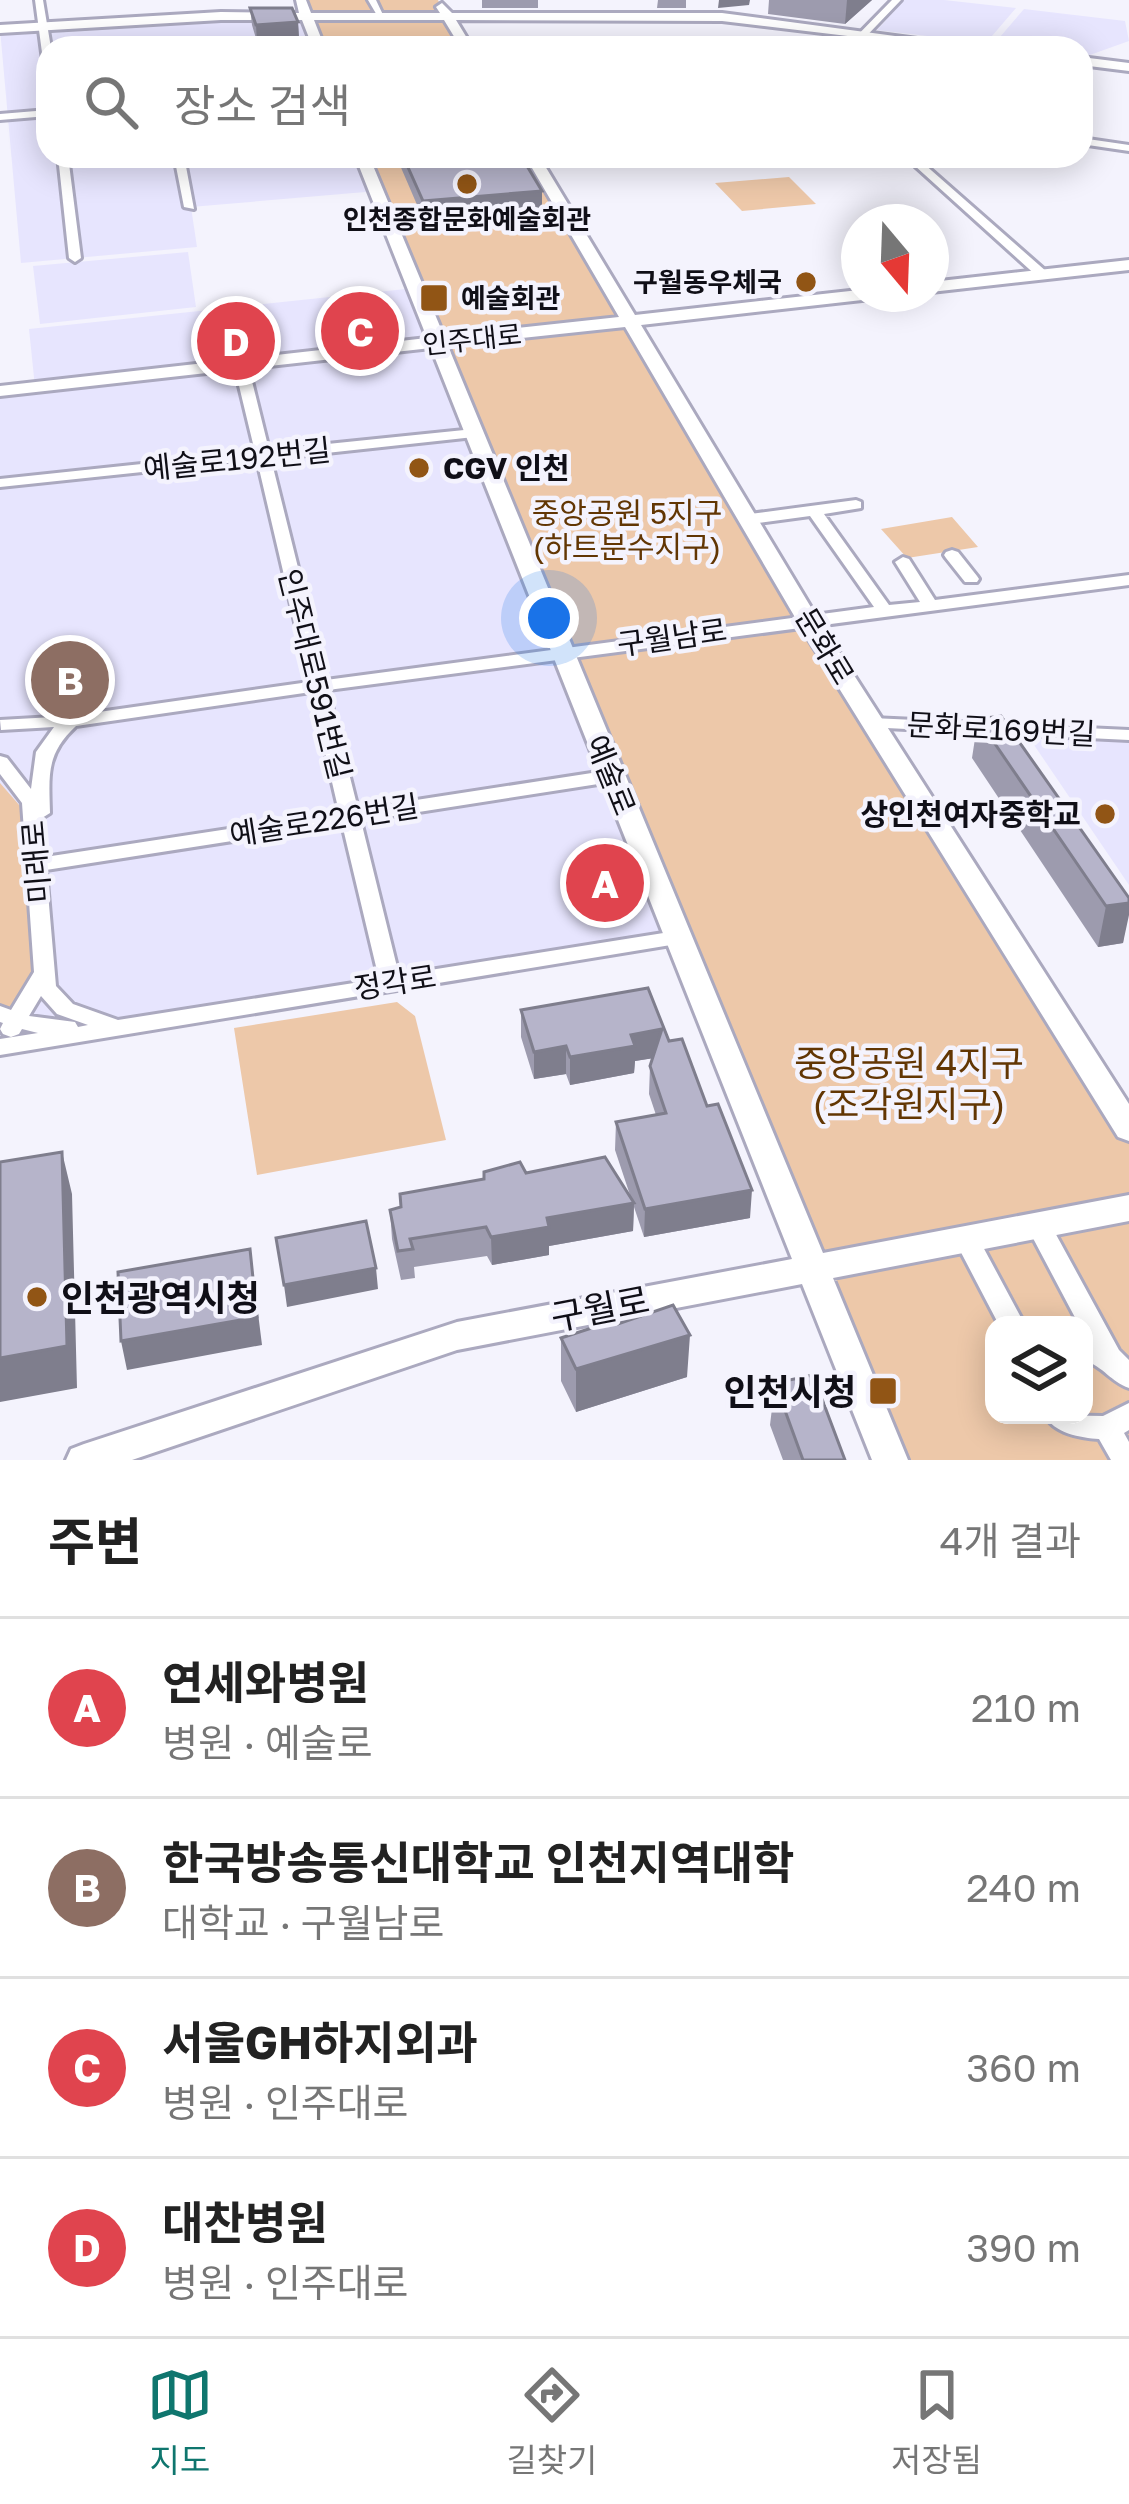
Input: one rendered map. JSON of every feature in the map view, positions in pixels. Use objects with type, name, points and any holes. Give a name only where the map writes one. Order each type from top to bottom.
[{"type":"main road","points":[[244,16],[283,10],[299,0],[314,36]]},
{"type":"main road","points":[[438,0],[460,36]]},
{"type":"main road","points":[[0,28],[244,16],[722,16],[880,36]]},
{"type":"main road","points":[[1093,62],[1129,67]]},
{"type":"main road","name":"예술로","points":[[367,168],[890,1460]]},
{"type":"main road","name":"문화로","points":[[539,168],[807,620],[1129,1130]]},
{"type":"main road","points":[[949,285],[1129,265]]},
{"type":"main road","name":"인주대로","points":[[0,392],[241,365],[442,354],[496,337],[841,298]]},
{"type":"main road","name":"구월로","points":[[84,1460],[457,1336],[1129,1208]]},
{"type":"street","points":[[38,0],[42,36]]},
{"type":"street","points":[[372,0],[381,15]]},
{"type":"street","points":[[864,34],[897,0]]},
{"type":"street","points":[[0,117],[36,114]]},
{"type":"street","points":[[1093,143],[1129,148]]},
{"type":"street","points":[[64,168],[75,258]]},
{"type":"street","points":[[182,168],[190,207]]},
{"type":"street","points":[[923,168],[1043,275]]},
{"type":"street","name":"인주대로591번길","points":[[241,365],[390,982]]},
{"type":"street","name":"예술로192번길","points":[[0,483],[474,433]]},
{"type":"street","points":[[750,519],[856,505]]},
{"type":"street","points":[[814,510],[885,611]]},
{"type":"street","points":[[952,555],[971,579]]},
{"type":"street","points":[[902,562],[932,606]]},
{"type":"street","name":"구월남로","points":[[0,725],[71,721],[1129,580]]},
{"type":"street","points":[[34,822],[40,812],[39,758],[52,736],[71,721]]},
{"type":"street","name":"문화로169번길","points":[[872,723],[1129,735]]},
{"type":"street","name":"미래로","points":[[3,769],[31,802],[44,973]]},
{"type":"street","name":"예술로226번길","points":[[37,865],[611,776]]},
{"type":"street","name":"정각로","points":[[0,1044],[676,938]]},
{"type":"street","points":[[0,1044],[8,1018],[44,973]]},
{"type":"street","points":[[44,973],[53,1000],[114,1026]]},
{"type":"street","name":"정각로","points":[[8,1018],[114,1026]]},
{"type":"street","points":[[1038,1225],[1108,1361]]},
{"type":"street","points":[[966,1239],[1007,1316]]},
{"type":"street","points":[[1118,1421],[1125,1460]]},
{"type":"shaded area","points":[[904,0],[1016,8],[992,36],[877,30]]},
{"type":"shaded area","points":[[1024,9],[1125,21],[1129,41],[1093,54],[1093,36],[1001,36]]},
{"type":"shaded area","points":[[306,15],[314,36],[36,36],[36,168],[368,168],[377,191],[191,207],[197,247],[21,263],[0,29]]},
{"type":"shaded area","points":[[188,252],[196,307],[40,324],[33,266]]},
{"type":"shaded area","points":[[415,288],[676,938],[0,1047],[0,392],[35,387],[29,329]]},
{"type":"shaded area","name":"상인천여자중학교","points":[[1030,739],[1129,742],[1129,885]]},
{"type":"green space","points":[[300,0],[438,0],[457,36],[314,36]]},
{"type":"green space","points":[[368,168],[535,168],[799,617],[754,625],[790,622],[815,632],[1129,1129],[1129,1460],[891,1460],[822,1299],[851,1262],[810,1269]]},
{"type":"green space","points":[[789,177],[816,204],[742,211],[715,183]]},
{"type":"green space","points":[[952,517],[978,547],[907,558],[881,529]]},
{"type":"green space","points":[[0,783],[34,822],[44,973],[16,1021],[0,1014]]},
{"type":"green space","points":[[397,1002],[415,1016],[446,1140],[257,1175],[234,1028]]},
{"type":"building","points":[[250,8],[292,8],[298,22],[256,25]]},
{"type":"building","name":"인천종합문화예술회관","points":[[408,168],[528,168],[542,191],[423,201]]},
{"type":"building","points":[[1001,716],[1129,903],[1106,906],[978,719]]},
{"type":"building","points":[[648,988],[669,1041],[682,1039],[707,1106],[718,1104],[752,1190],[645,1209],[616,1122],[666,1113],[650,1066],[662,1029],[631,1035],[635,1046],[570,1057],[566,1046],[534,1052],[521,1010]]},
{"type":"building","name":"인천광역시청","points":[[62,1152],[67,1346],[0,1358],[0,1162]]},
{"type":"building","points":[[605,1157],[634,1203],[547,1218],[549,1227],[491,1237],[486,1227],[410,1239],[413,1249],[398,1251],[390,1210],[401,1207],[400,1194],[484,1179],[484,1172],[520,1162],[526,1173]]},
{"type":"building","points":[[366,1221],[376,1268],[284,1285],[276,1238]]},
{"type":"building","points":[[250,1249],[257,1317],[121,1341],[118,1272]]},
{"type":"building","points":[[673,1305],[690,1335],[576,1369],[561,1338],[616,1320],[618,1324]]},
{"type":"building","points":[[813,1375],[845,1460],[803,1460],[775,1383]]},
{"type":"place","name":"인천종합문화예술회관","points":[[467,184]]},
{"type":"place","name":"구월동우체국","points":[[806,282]]},
{"type":"place","name":"예술회관","points":[[434,298]]},
{"type":"place","name":"서울GH하지외과","points":[[360,331]]},
{"type":"place","name":"대찬병원","points":[[236,341]]},
{"type":"place","name":"CGV 인천","points":[[419,468]]},
{"type":"place","name":"한국방송통신대학교 인천지역대학","points":[[70,680]]},
{"type":"place","name":"상인천여자중학교","points":[[1105,814]]},
{"type":"place","name":"연세와병원","points":[[605,883]]},
{"type":"place","name":"인천광역시청","points":[[37,1297]]},
{"type":"place","name":"인천시청","points":[[883,1391]]},
{"type":"park label","name":"중앙공원 5지구 (하트분수지구)","points":[[627,530]]},
{"type":"park label","name":"중앙공원 4지구 (조각원지구)","points":[[909,1082]]}]
